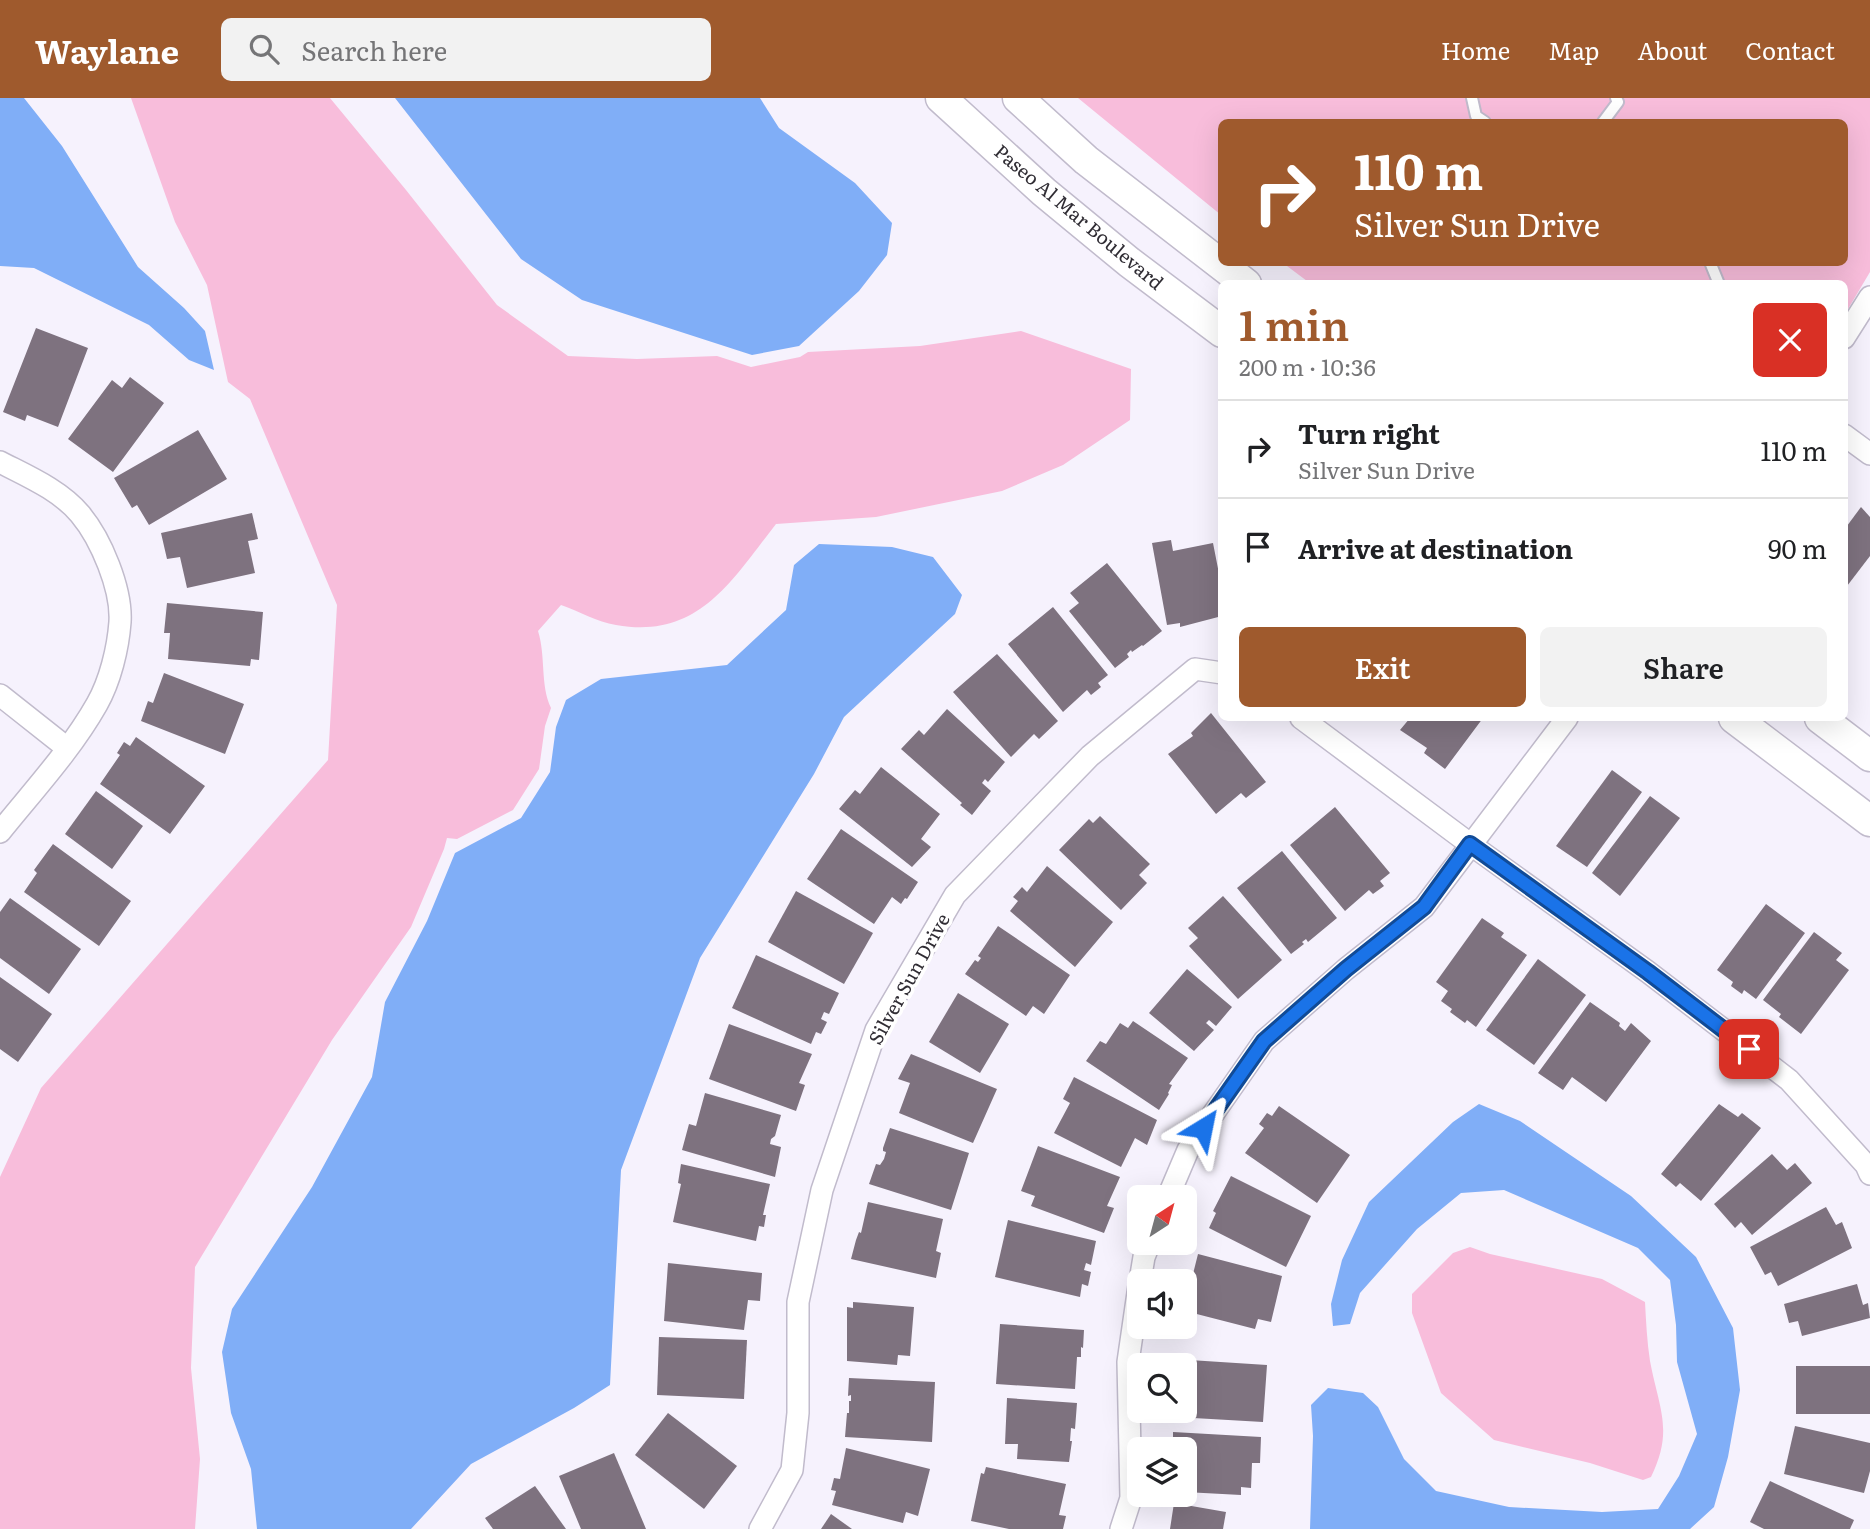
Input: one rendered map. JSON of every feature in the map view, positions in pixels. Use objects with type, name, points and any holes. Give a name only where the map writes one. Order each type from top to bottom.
[{"type":"main road","name":"Paseo Al Mar Boulevard","points":[[940,98],[1044,192],[1129,262],[1218,329]]},
{"type":"main road","points":[[1018,98],[1086,160],[1218,262]]},
{"type":"main road","points":[[1223,266],[1241,280]]},
{"type":"main road","points":[[1738,721],[1870,821]]},
{"type":"main road","points":[[1824,721],[1870,756]]},
{"type":"street","points":[[1848,332],[1870,297]]},
{"type":"street","points":[[1848,438],[1870,454]]},
{"type":"street","points":[[0,462],[44,485],[80,513],[104,551],[116,594],[120,621],[112,664],[98,703],[67,748],[0,832]]},
{"type":"street","name":"Silver Sun Drive","points":[[760,1529],[792,1470],[798,1413],[798,1302],[822,1190],[876,1030],[955,895],[1090,756],[1195,669],[1218,672]]},
{"type":"street","points":[[0,695],[67,748]]},
{"type":"street","points":[[1305,721],[1648,972],[1789,1080],[1866,1165],[1870,1174]]},
{"type":"street","points":[[1173,1185],[1188,1150],[1264,1041],[1346,969],[1424,907],[1565,721]]},
{"type":"street","points":[[1121,1529],[1131,1498],[1128,1362],[1131,1339]]},
{"type":"lane","points":[[1472,98],[1476,116],[1480,119]]},
{"type":"lane","points":[[1605,119],[1618,102],[1616,98]]},
{"type":"shaded area","points":[[131,98],[330,98],[497,305],[568,356],[637,359],[717,356],[751,367],[800,357],[808,352],[920,346],[1021,331],[1131,369],[1130,420],[1063,465],[1002,491],[876,517],[776,524],[728,585],[711,601],[670,623],[645,627],[609,624],[561,605],[538,631],[545,690],[551,708],[545,726],[539,769],[513,810],[457,839],[447,838],[411,927],[332,1040],[195,1267],[191,1368],[200,1459],[195,1529],[0,1529],[0,1177],[41,1088],[328,760],[337,605],[250,399],[228,382],[207,285],[175,222]]},
{"type":"shaded area","points":[[1078,98],[1870,98],[1870,272],[1848,309],[1848,280],[1306,280],[1287,266],[1848,266],[1848,119],[1218,119],[1218,213]]},
{"type":"shaded area","points":[[1470,1247],[1602,1279],[1645,1302],[1649,1354],[1663,1419],[1662,1446],[1651,1477],[1643,1480],[1590,1463],[1494,1440],[1441,1393],[1412,1313],[1412,1294],[1453,1253]]},
{"type":"water","points":[[0,98],[24,98],[62,146],[138,267],[184,308],[205,331],[214,370],[189,360],[149,325],[34,268],[0,266]]},
{"type":"water","points":[[395,98],[760,98],[779,128],[855,183],[892,223],[887,255],[859,291],[799,346],[752,355],[582,300],[521,259]]},
{"type":"water","points":[[819,544],[892,547],[933,557],[962,595],[955,614],[844,717],[814,774],[700,958],[621,1170],[610,1385],[574,1408],[471,1464],[411,1529],[257,1529],[251,1469],[231,1413],[222,1352],[232,1309],[312,1187],[372,1077],[385,1002],[427,921],[455,853],[521,818],[550,772],[556,727],[566,700],[601,679],[727,665],[786,610],[794,565]]},
{"type":"water","points":[[1479,1104],[1520,1121],[1631,1196],[1696,1257],[1733,1328],[1740,1390],[1728,1457],[1714,1507],[1690,1529],[1310,1529],[1313,1436],[1311,1405],[1328,1388],[1363,1393],[1378,1407],[1404,1459],[1436,1491],[1509,1507],[1602,1512],[1658,1509],[1679,1476],[1697,1434],[1677,1362],[1676,1325],[1670,1280],[1638,1248],[1504,1190],[1461,1193],[1417,1229],[1360,1293],[1350,1324],[1333,1326],[1331,1304],[1342,1260],[1369,1202],[1453,1122]]},
{"type":"building","points":[[36,328],[88,348],[58,427],[27,415],[25,421],[3,412]]},
{"type":"building","points":[[130,377],[164,403],[113,472],[68,439],[112,380],[122,388]]},
{"type":"building","points":[[198,430],[227,479],[149,525],[137,505],[132,508],[114,478]]},
{"type":"building","points":[[1861,507],[1870,517],[1870,556],[1848,585],[1848,525]]},
{"type":"building","points":[[252,513],[258,539],[248,541],[255,573],[187,588],[180,557],[167,559],[161,533]]},
{"type":"building","points":[[1171,540],[1173,551],[1213,543],[1218,569],[1218,617],[1180,627],[1180,623],[1167,625],[1152,543]]},
{"type":"building","points":[[1107,563],[1162,631],[1143,646],[1132,652],[1131,650],[1127,654],[1129,657],[1115,668],[1069,611],[1079,603],[1070,593]]},
{"type":"building","points":[[167,603],[263,612],[259,660],[251,659],[250,666],[168,659],[170,633],[164,633]]},
{"type":"building","points":[[1053,607],[1108,675],[1098,683],[1101,687],[1091,695],[1087,690],[1063,712],[1008,644]]},
{"type":"building","points":[[997,654],[1058,721],[1039,739],[1034,734],[1011,757],[953,692]]},
{"type":"building","points":[[164,673],[244,704],[225,754],[141,721],[148,701],[153,703]]},
{"type":"building","points":[[947,709],[1005,762],[988,782],[985,779],[982,783],[991,791],[972,815],[901,749],[919,730],[924,735]]},
{"type":"building","points":[[1211,713],[1266,782],[1246,798],[1241,793],[1216,814],[1168,754],[1193,736],[1191,733]]},
{"type":"building","points":[[1408,721],[1481,721],[1445,769],[1424,753],[1427,748],[1400,730]]},
{"type":"building","points":[[136,737],[205,786],[170,834],[100,784],[120,755],[117,753],[124,742],[130,746]]},
{"type":"building","points":[[881,767],[940,814],[921,839],[931,847],[912,867],[839,809],[855,790],[860,794]]},
{"type":"building","points":[[1612,770],[1642,792],[1587,867],[1556,846]]},
{"type":"building","points":[[96,791],[143,826],[112,869],[65,834]]},
{"type":"building","points":[[1650,796],[1680,818],[1620,896],[1592,873]]},
{"type":"building","points":[[1335,807],[1390,873],[1380,881],[1384,886],[1373,894],[1369,890],[1345,911],[1290,845]]},
{"type":"building","points":[[1100,816],[1150,864],[1139,875],[1147,883],[1121,910],[1059,850],[1089,819],[1093,823]]},
{"type":"building","points":[[841,829],[918,882],[901,904],[892,897],[874,924],[807,879]]},
{"type":"building","points":[[53,844],[131,901],[99,946],[24,892],[37,873],[34,870]]},
{"type":"building","points":[[1282,851],[1337,918],[1308,942],[1306,939],[1302,942],[1304,944],[1291,954],[1237,888]]},
{"type":"building","points":[[1047,866],[1113,922],[1075,967],[1010,911],[1018,901],[1013,897],[1022,887],[1027,892]]},
{"type":"building","points":[[796,891],[873,933],[844,984],[768,942]]},
{"type":"building","points":[[1223,896],[1282,960],[1238,999],[1189,946],[1198,938],[1188,928]]},
{"type":"building","points":[[10,898],[81,949],[49,994],[0,958],[0,912]]},
{"type":"building","points":[[1766,904],[1805,933],[1756,999],[1744,990],[1742,994],[1731,986],[1733,982],[1717,970]]},
{"type":"building","points":[[1482,918],[1504,933],[1501,937],[1527,955],[1476,1027],[1450,1012],[1452,1009],[1441,1001],[1448,991],[1436,982]]},
{"type":"building","points":[[998,926],[1070,975],[1044,1014],[1033,1006],[1026,1016],[965,974],[975,960],[978,962],[981,958],[978,956]]},
{"type":"building","points":[[1814,932],[1842,953],[1836,960],[1849,970],[1801,1034],[1763,1000]]},
{"type":"building","points":[[756,955],[839,993],[829,1014],[824,1012],[821,1019],[827,1022],[821,1034],[816,1032],[811,1044],[732,1008]]},
{"type":"building","points":[[1538,959],[1586,995],[1534,1065],[1486,1030]]},
{"type":"building","points":[[1187,969],[1232,1007],[1216,1026],[1209,1020],[1206,1023],[1214,1030],[1194,1051],[1149,1013]]},
{"type":"building","points":[[0,977],[52,1014],[18,1062],[0,1049]]},
{"type":"building","points":[[958,993],[1009,1024],[980,1073],[929,1042]]},
{"type":"building","points":[[1590,1002],[1620,1023],[1619,1026],[1625,1031],[1631,1023],[1651,1041],[1606,1102],[1572,1077],[1563,1090],[1538,1073]]},
{"type":"building","points":[[1133,1021],[1188,1058],[1169,1084],[1172,1085],[1169,1094],[1159,1110],[1086,1061],[1100,1041],[1106,1044],[1120,1023],[1128,1028]]},
{"type":"building","points":[[729,1024],[812,1054],[799,1083],[805,1085],[796,1111],[709,1079]]},
{"type":"building","points":[[911,1054],[997,1089],[973,1143],[899,1113],[910,1083],[898,1079]]},
{"type":"building","points":[[1074,1077],[1157,1120],[1147,1145],[1135,1138],[1121,1167],[1054,1133],[1070,1103],[1063,1099]]},
{"type":"building","points":[[705,1093],[781,1115],[770,1144],[781,1147],[775,1177],[682,1150],[689,1124],[696,1126]]},
{"type":"building","points":[[1719,1104],[1738,1117],[1742,1113],[1761,1128],[1701,1201],[1680,1183],[1676,1187],[1661,1174]]},
{"type":"building","points":[[1279,1106],[1350,1155],[1317,1203],[1245,1153],[1264,1128],[1259,1124],[1267,1113],[1272,1116]]},
{"type":"building","points":[[890,1128],[969,1153],[951,1210],[869,1184],[876,1164],[880,1165],[884,1159],[886,1152],[883,1148]]},
{"type":"building","points":[[1038,1146],[1120,1177],[1107,1206],[1114,1208],[1104,1233],[1031,1206],[1035,1196],[1021,1191]]},
{"type":"building","points":[[1772,1154],[1787,1170],[1795,1163],[1812,1183],[1752,1235],[1741,1222],[1735,1228],[1714,1204]]},
{"type":"building","points":[[681,1164],[770,1184],[763,1215],[766,1215],[764,1227],[759,1226],[756,1241],[673,1222],[681,1184],[678,1183]]},
{"type":"building","points":[[1231,1176],[1311,1216],[1286,1267],[1209,1228],[1216,1213],[1213,1211]]},
{"type":"building","points":[[868,1202],[943,1219],[936,1251],[941,1253],[936,1278],[851,1259],[859,1232],[861,1233]]},
{"type":"building","points":[[1826,1207],[1836,1225],[1842,1222],[1852,1248],[1778,1286],[1771,1272],[1765,1275],[1750,1247]]},
{"type":"building","points":[[1008,1220],[1096,1241],[1091,1265],[1086,1263],[1084,1270],[1091,1272],[1088,1286],[1082,1284],[1080,1297],[995,1277]]},
{"type":"building","points":[[1198,1254],[1282,1276],[1271,1322],[1258,1319],[1255,1329],[1197,1314],[1197,1269],[1194,1269]]},
{"type":"building","points":[[668,1263],[762,1273],[760,1301],[748,1300],[744,1330],[664,1321]]},
{"type":"building","points":[[1857,1284],[1863,1305],[1868,1303],[1870,1318],[1802,1336],[1798,1321],[1789,1323],[1784,1304]]},
{"type":"building","points":[[853,1302],[914,1307],[910,1356],[898,1355],[897,1365],[847,1361],[847,1307],[853,1308]]},
{"type":"building","points":[[1000,1324],[1084,1330],[1081,1357],[1077,1357],[1075,1389],[996,1384]]},
{"type":"building","points":[[659,1337],[747,1340],[744,1399],[657,1395]]},
{"type":"building","points":[[1197,1360],[1267,1365],[1263,1422],[1197,1418]]},
{"type":"building","points":[[1796,1366],[1870,1366],[1870,1414],[1796,1414]]},
{"type":"building","points":[[849,1378],[935,1382],[932,1442],[845,1437],[851,1401],[851,1395],[848,1396]]},
{"type":"building","points":[[1007,1398],[1077,1403],[1075,1429],[1071,1428],[1069,1462],[1017,1459],[1018,1444],[1005,1444]]},
{"type":"building","points":[[668,1413],[737,1466],[704,1509],[635,1455]]},
{"type":"building","points":[[1795,1426],[1870,1443],[1870,1471],[1864,1493],[1784,1474]]},
{"type":"building","points":[[1173,1432],[1261,1437],[1260,1463],[1252,1463],[1251,1488],[1241,1487],[1241,1495],[1197,1493],[1197,1437],[1173,1437]]},
{"type":"building","points":[[846,1448],[930,1469],[918,1516],[906,1512],[903,1523],[832,1505],[836,1491],[831,1490],[834,1478],[840,1479]]},
{"type":"building","points":[[614,1453],[646,1529],[581,1529],[559,1476]]},
{"type":"building","points":[[986,1467],[1066,1484],[1059,1515],[1066,1516],[1063,1529],[1009,1529],[971,1521],[981,1473],[984,1474]]},
{"type":"building","points":[[1770,1481],[1854,1520],[1850,1529],[1764,1529],[1750,1522]]},
{"type":"building","points":[[535,1486],[566,1529],[493,1529],[485,1518]]},
{"type":"building","points":[[1173,1507],[1197,1507],[1226,1512],[1223,1529],[1170,1529]]},
{"type":"building","points":[[831,1514],[852,1529],[821,1529]]},
{"type":"route","points":[[1203,1128],[1264,1041],[1346,969],[1424,907],[1470,844],[1648,972],[1749,1049]]}]
